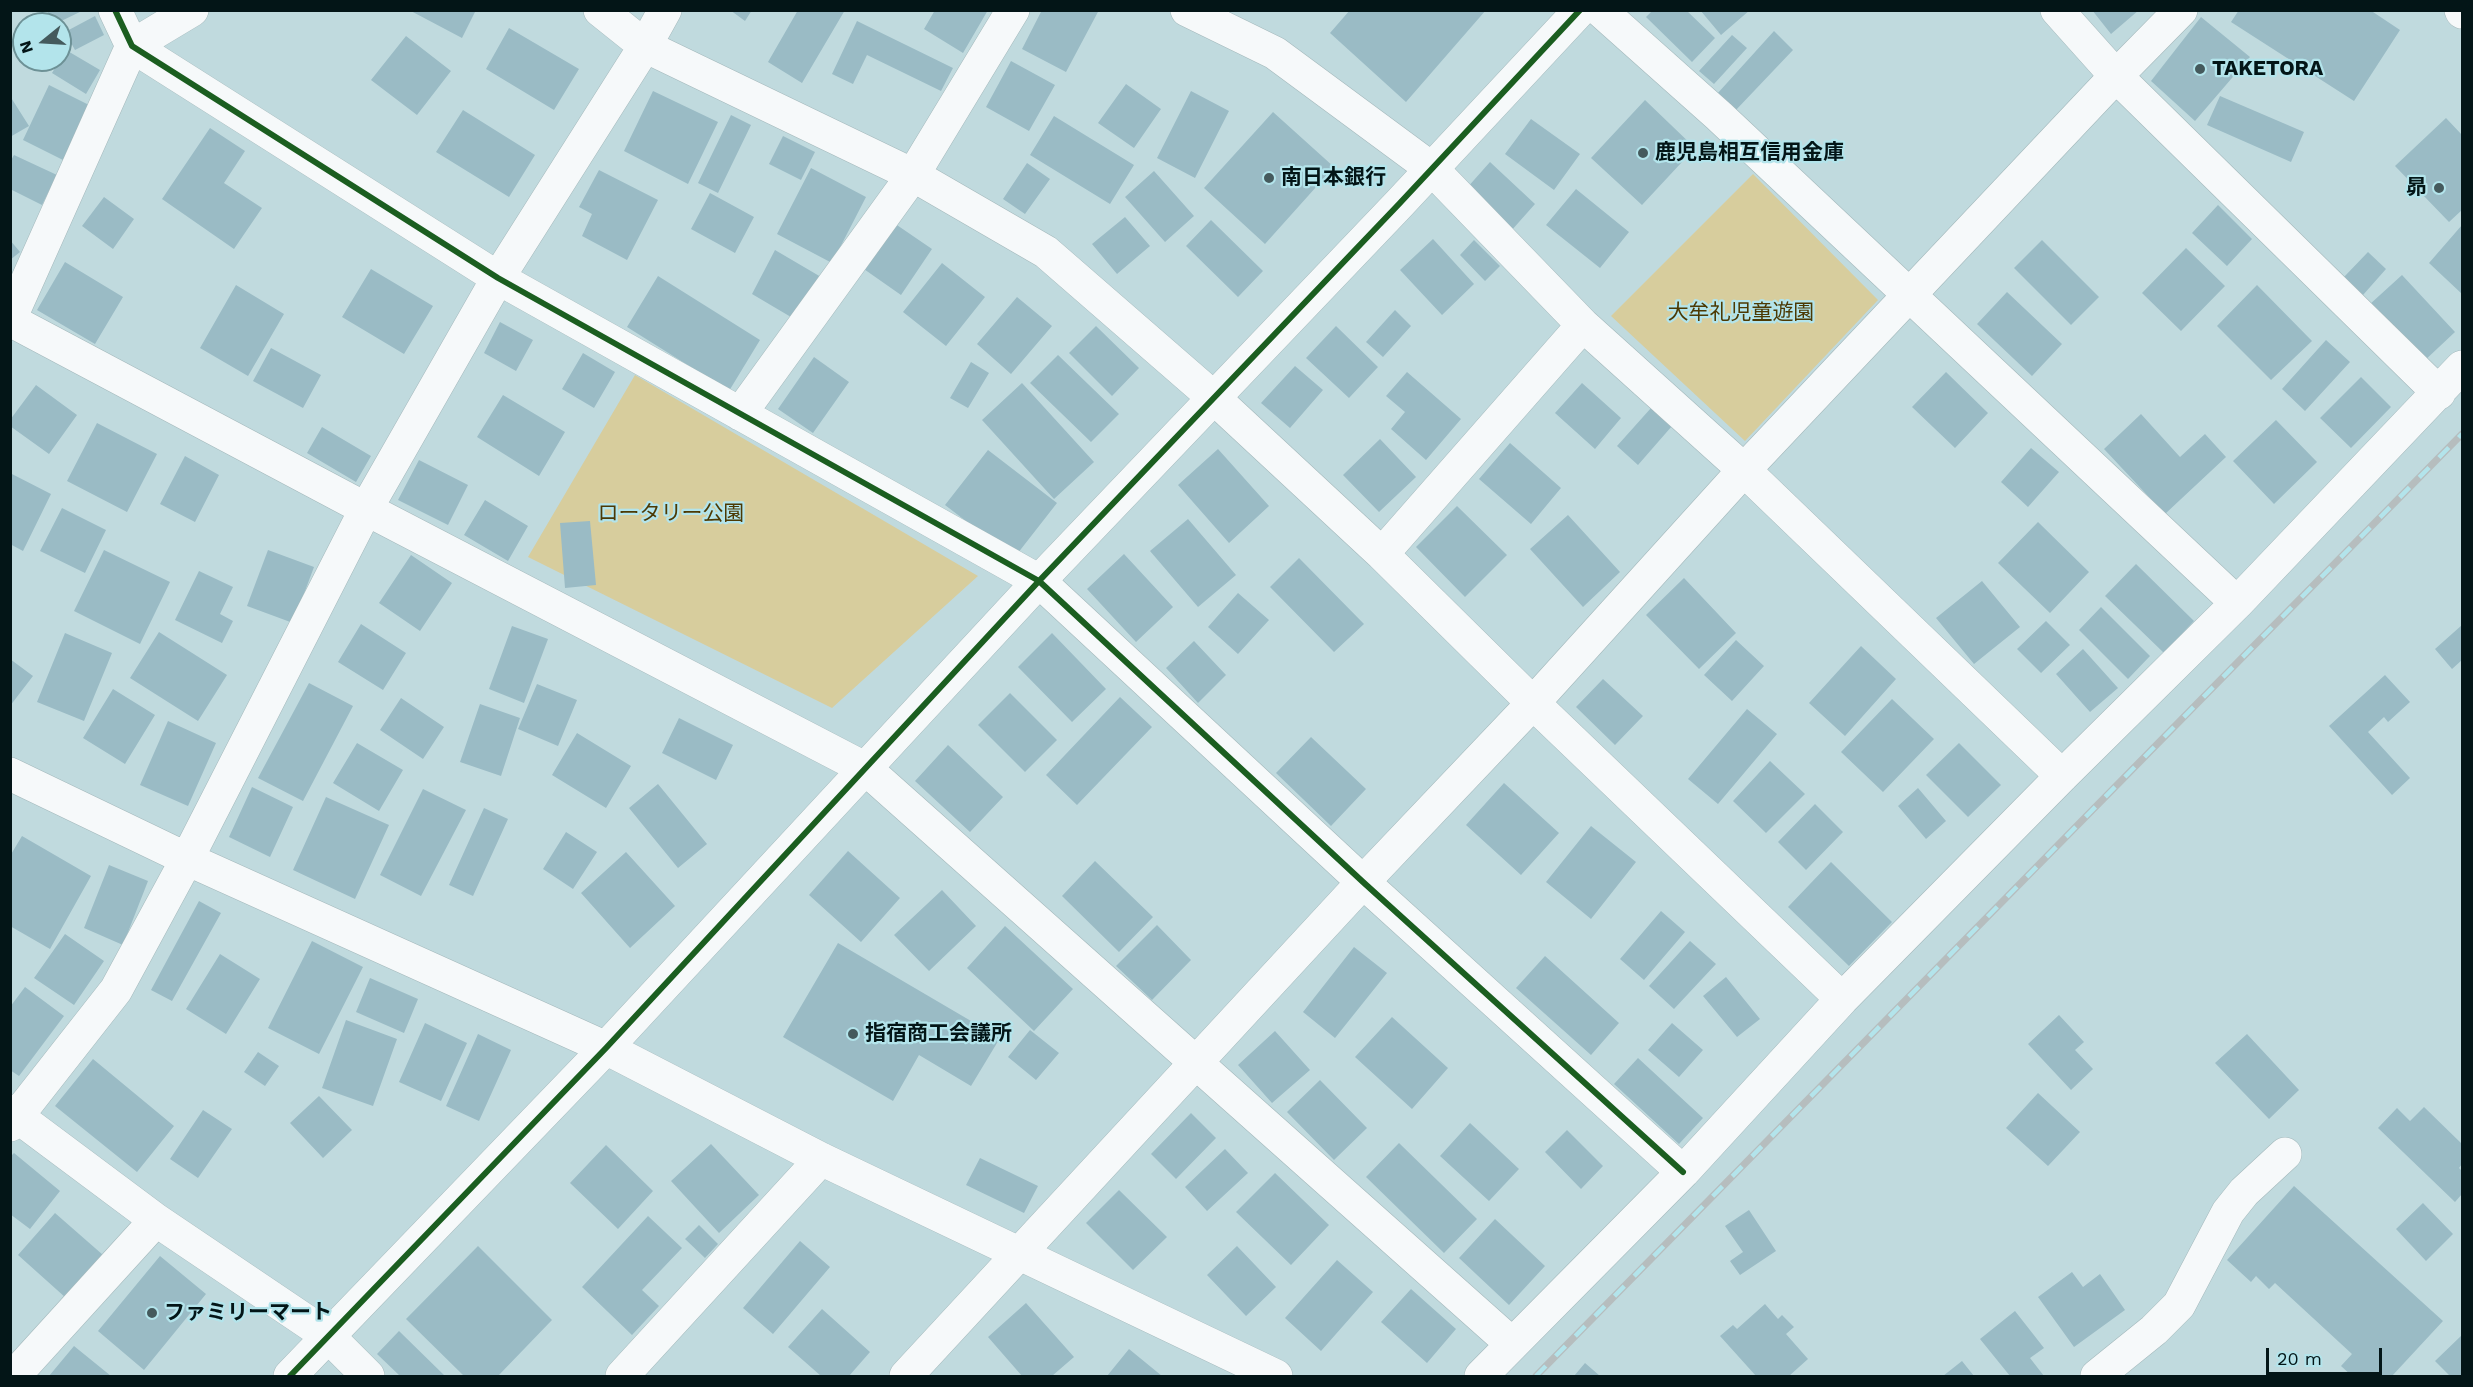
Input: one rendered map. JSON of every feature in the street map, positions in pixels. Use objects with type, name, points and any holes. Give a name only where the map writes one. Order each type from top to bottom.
[{"type":"street","points":[[115,10],[132,46],[498,278],[1040,581],[1363,882],[1683,1172]]},
{"type":"street","points":[[192,10],[132,46],[10,320],[366,509],[866,769],[1512,1344]]},
{"type":"street","points":[[600,10],[645,46],[913,175],[1046,252],[1214,398],[1382,554],[1533,703],[1842,999]]},
{"type":"street","points":[[368,1377],[328,1336],[156,1220],[13,1118],[116,990],[187,859],[366,509],[498,278],[645,46],[665,10]]},
{"type":"street","points":[[740,414],[913,175],[1013,10]]},
{"type":"street","points":[[1188,10],[1275,53],[1432,169],[1583,325],[1744,470],[2062,776]]},
{"type":"street","points":[[290,1377],[606,1048],[1040,581],[1580,10]]},
{"type":"street","points":[[1600,10],[1719,116],[2237,603]]},
{"type":"street","points":[[2058,10],[2116,76],[2439,393]]},
{"type":"street","points":[[906,1377],[1363,882],[1533,703],[1744,470],[2181,10]]},
{"type":"street","points":[[1382,554],[1583,325]]},
{"type":"street","points":[[1480,1377],[1683,1172],[1842,999],[2237,603],[2463,367]]},
{"type":"street","points":[[10,774],[187,859],[606,1048],[821,1160],[1276,1377]]},
{"type":"street","points":[[2097,1377],[2154,1330],[2179,1305],[2228,1212],[2244,1192],[2285,1154]]},
{"type":"street","points":[[622,1377],[821,1160]]},
{"type":"street","points":[[14,1377],[156,1220]]},
{"type":"green space","name":"大牟礼児童遊園","points":[[1753,174],[1878,300],[1745,441],[1611,316]]},
{"type":"green space","name":"ロータリー公園","points":[[635,375],[978,576],[832,708],[528,557]]},
{"type":"building","points":[[47,10],[84,10],[72,16],[72,12],[48,12]]},
{"type":"building","points":[[409,10],[476,10],[462,38]]},
{"type":"building","points":[[730,10],[752,10],[745,21]]},
{"type":"building","points":[[798,10],[845,10],[802,83],[768,62]]},
{"type":"building","points":[[935,10],[988,10],[963,53],[924,29]]},
{"type":"building","points":[[1042,10],[1099,10],[1066,72],[1022,49]]},
{"type":"building","points":[[1350,10],[1486,10],[1406,102],[1330,33]]},
{"type":"building","points":[[1653,10],[1686,10],[1715,38],[1692,62],[1646,17]]},
{"type":"building","points":[[1700,10],[1750,10],[1721,35]]},
{"type":"building","points":[[2092,10],[2139,10],[2111,34]]},
{"type":"building","points":[[2239,10],[2370,10],[2400,30],[2354,101],[2231,22]]},
{"type":"building","points":[[95,16],[104,35],[75,50],[72,45],[72,28]]},
{"type":"building","name":"TAKETORA","points":[[2201,17],[2250,57],[2195,121],[2151,81]]},
{"type":"building","points":[[857,21],[953,68],[941,91],[867,55],[853,84],[832,74]]},
{"type":"building","points":[[509,28],[579,69],[554,110],[486,69]]},
{"type":"building","points":[[1774,31],[1793,50],[1735,111],[1717,94]]},
{"type":"building","points":[[1732,35],[1747,48],[1714,84],[1699,71]]},
{"type":"building","points":[[406,36],[451,71],[417,115],[371,80]]},
{"type":"building","points":[[72,54],[100,70],[86,94],[52,73],[72,72]]},
{"type":"building","points":[[1011,61],[1055,85],[1029,131],[986,107]]},
{"type":"building","points":[[1126,84],[1161,109],[1134,148],[1098,123]]},
{"type":"building","points":[[49,85],[91,106],[65,161],[23,140]]},
{"type":"building","points":[[653,91],[718,122],[688,184],[624,151]]},
{"type":"building","points":[[1191,91],[1229,111],[1195,178],[1157,158]]},
{"type":"building","points":[[10,96],[29,126],[10,137]]},
{"type":"building","points":[[2220,96],[2304,132],[2291,162],[2207,125]]},
{"type":"building","name":"鹿児島相互信用金庫","points":[[1645,100],[1695,148],[1642,205],[1591,158]]},
{"type":"building","points":[[463,110],[535,155],[509,197],[436,152]]},
{"type":"building","name":"南日本銀行","points":[[1273,112],[1334,167],[1265,244],[1204,188]]},
{"type":"building","points":[[731,115],[751,125],[718,193],[698,183]]},
{"type":"building","points":[[1054,116],[1134,165],[1110,204],[1030,155]]},
{"type":"building","name":"昴","points":[[2446,118],[2462,135],[2462,210],[2449,222],[2395,166]]},
{"type":"building","points":[[1531,119],[1580,154],[1554,190],[1505,154]]},
{"type":"building","points":[[210,128],[245,151],[224,183],[262,208],[234,249],[162,199]]},
{"type":"building","points":[[783,136],[815,152],[801,180],[769,164]]},
{"type":"building","points":[[14,155],[57,175],[42,205],[10,189],[10,162]]},
{"type":"building","points":[[1490,162],[1535,204],[1511,231],[1466,189]]},
{"type":"building","points":[[1027,163],[1050,179],[1025,214],[1003,199]]},
{"type":"building","points":[[811,168],[866,197],[832,263],[777,234]]},
{"type":"building","points":[[599,170],[658,200],[627,260],[582,236],[592,214],[579,207]]},
{"type":"building","points":[[1154,171],[1194,216],[1165,242],[1125,197]]},
{"type":"building","points":[[1576,189],[1629,232],[1600,268],[1546,225]]},
{"type":"building","points":[[710,193],[754,217],[735,253],[691,229]]},
{"type":"building","points":[[104,197],[134,219],[113,249],[82,226]]},
{"type":"building","points":[[2218,205],[2252,239],[2227,266],[2192,233]]},
{"type":"building","points":[[1125,217],[1150,246],[1117,274],[1092,244]]},
{"type":"building","points":[[1211,220],[1263,271],[1238,297],[1186,246]]},
{"type":"building","points":[[891,221],[932,249],[901,295],[861,267]]},
{"type":"building","points":[[2462,225],[2462,294],[2429,263]]},
{"type":"building","points":[[1433,239],[1474,284],[1442,315],[1400,270]]},
{"type":"building","points":[[10,240],[20,252],[10,260]]},
{"type":"building","points":[[1474,240],[1500,266],[1485,281],[1460,255]]},
{"type":"building","points":[[2042,240],[2099,297],[2071,325],[2014,268]]},
{"type":"building","points":[[2186,248],[2225,286],[2181,331],[2142,293]]},
{"type":"building","points":[[775,250],[821,277],[796,320],[752,294]]},
{"type":"building","points":[[2368,252],[2386,269],[2363,295],[2344,277]]},
{"type":"building","points":[[65,262],[123,297],[95,344],[37,310]]},
{"type":"building","points":[[942,263],[985,297],[946,346],[903,312]]},
{"type":"building","points":[[371,269],[433,306],[404,354],[342,317]]},
{"type":"building","points":[[2402,275],[2455,332],[2422,363],[2369,305]]},
{"type":"building","points":[[658,276],[760,340],[729,391],[627,327]]},
{"type":"building","points":[[236,285],[284,314],[248,376],[200,348]]},
{"type":"building","points":[[2257,285],[2312,341],[2271,380],[2217,326]]},
{"type":"building","points":[[2007,292],[2062,344],[2032,376],[1977,324]]},
{"type":"building","points":[[1017,297],[1052,326],[1011,374],[977,344]]},
{"type":"building","points":[[1395,310],[1411,326],[1383,357],[1366,342]]},
{"type":"building","points":[[500,322],[533,340],[516,371],[484,353]]},
{"type":"building","points":[[1096,326],[1139,368],[1112,396],[1069,353]]},
{"type":"building","points":[[1336,326],[1378,367],[1349,398],[1306,358]]},
{"type":"building","points":[[2326,340],[2350,362],[2305,411],[2282,389]]},
{"type":"building","points":[[271,348],[321,375],[303,408],[253,381]]},
{"type":"building","points":[[583,353],[615,372],[594,408],[562,389]]},
{"type":"building","points":[[1058,355],[1119,414],[1091,442],[1030,383]]},
{"type":"building","points":[[814,357],[849,382],[813,433],[778,409]]},
{"type":"building","points":[[971,362],[989,373],[968,408],[950,398]]},
{"type":"building","points":[[1295,366],[1323,390],[1290,428],[1261,403]]},
{"type":"building","points":[[1407,372],[1461,419],[1426,460],[1391,429],[1405,412],[1386,396]]},
{"type":"building","points":[[1946,372],[1988,413],[1955,448],[1912,407]]},
{"type":"building","points":[[2361,377],[2391,407],[2351,448],[2320,418]]},
{"type":"building","points":[[1022,383],[1094,462],[1054,499],[982,420]]},
{"type":"building","points":[[1582,383],[1621,418],[1595,449],[1555,413]]},
{"type":"building","points":[[36,385],[77,415],[49,454],[10,426],[10,420]]},
{"type":"building","points":[[503,395],[565,432],[539,476],[477,437]]},
{"type":"building","points":[[1651,408],[1672,426],[1638,465],[1617,446]]},
{"type":"building","points":[[2141,414],[2180,457],[2205,434],[2226,457],[2165,514],[2104,449]]},
{"type":"building","points":[[2276,420],[2317,462],[2274,504],[2233,461]]},
{"type":"building","points":[[97,423],[157,454],[127,512],[67,481]]},
{"type":"building","points":[[322,427],[371,456],[356,482],[307,453]]},
{"type":"building","points":[[1380,439],[1416,477],[1379,512],[1343,475]]},
{"type":"building","points":[[1510,443],[1561,488],[1531,524],[1479,479]]},
{"type":"building","points":[[2031,448],[2059,472],[2028,507],[2001,482]]},
{"type":"building","points":[[1218,449],[1269,506],[1229,543],[1178,485]]},
{"type":"building","points":[[988,450],[1057,503],[1014,558],[945,505]]},
{"type":"building","points":[[185,456],[219,475],[195,522],[160,504]]},
{"type":"building","points":[[419,460],[468,485],[448,525],[398,500]]},
{"type":"building","points":[[10,473],[51,494],[23,551],[10,544]]},
{"type":"building","points":[[485,500],[528,526],[508,561],[464,535]]},
{"type":"building","points":[[1457,506],[1507,555],[1465,597],[1416,547]]},
{"type":"building","points":[[62,508],[106,530],[85,573],[40,551]]},
{"type":"building","points":[[1568,515],[1620,572],[1583,607],[1530,549]]},
{"type":"building","points":[[1188,519],[1236,575],[1198,607],[1150,551]]},
{"type":"building","points":[[590,521],[596,585],[565,588],[560,523]]},
{"type":"building","points":[[2038,522],[2089,572],[2050,613],[1998,563]]},
{"type":"building","points":[[104,550],[170,582],[140,644],[74,611]]},
{"type":"building","points":[[268,550],[314,567],[293,623],[247,606]]},
{"type":"building","points":[[1124,554],[1173,607],[1136,642],[1087,589]]},
{"type":"building","points":[[411,555],[452,583],[420,631],[379,603]]},
{"type":"building","points":[[1299,558],[1364,624],[1334,652],[1270,587]]},
{"type":"building","points":[[2136,564],[2194,621],[2164,653],[2105,596]]},
{"type":"building","points":[[199,571],[233,587],[220,614],[233,621],[222,643],[175,620]]},
{"type":"building","points":[[1684,578],[1736,633],[1699,669],[1646,615]]},
{"type":"building","points":[[1982,581],[2020,627],[1974,664],[1936,618]]},
{"type":"building","points":[[1238,593],[1269,620],[1238,654],[1208,627]]},
{"type":"building","points":[[2101,607],[2150,656],[2128,679],[2079,630]]},
{"type":"building","points":[[2046,621],[2070,645],[2041,673],[2017,649]]},
{"type":"building","points":[[361,624],[406,653],[383,690],[338,662]]},
{"type":"building","points":[[2462,625],[2462,660],[2452,669],[2435,649]]},
{"type":"building","points":[[512,626],[548,639],[524,703],[489,689]]},
{"type":"building","points":[[159,632],[227,675],[198,721],[130,678]]},
{"type":"building","points":[[65,633],[112,653],[84,721],[37,702]]},
{"type":"building","points":[[1052,633],[1106,689],[1072,722],[1018,667]]},
{"type":"building","points":[[1736,640],[1764,666],[1732,701],[1704,675]]},
{"type":"building","points":[[1194,641],[1226,675],[1198,703],[1166,668]]},
{"type":"building","points":[[1861,646],[1896,679],[1845,736],[1809,703]]},
{"type":"building","points":[[2083,649],[2118,688],[2090,712],[2056,674]]},
{"type":"building","points":[[10,659],[33,676],[10,706]]},
{"type":"building","points":[[2385,675],[2410,702],[2388,722],[2384,717],[2368,732],[2410,778],[2392,795],[2329,726]]},
{"type":"building","points":[[1603,679],[1643,716],[1615,745],[1576,707]]},
{"type":"building","points":[[309,683],[353,706],[303,801],[258,778]]},
{"type":"building","points":[[537,684],[577,700],[558,746],[518,729]]},
{"type":"building","points":[[113,689],[155,715],[125,764],[83,738]]},
{"type":"building","points":[[1010,693],[1057,740],[1025,772],[978,725]]},
{"type":"building","points":[[1120,697],[1152,727],[1077,805],[1046,775]]},
{"type":"building","points":[[401,698],[444,727],[423,759],[380,730]]},
{"type":"building","points":[[1892,699],[1934,739],[1883,792],[1841,752]]},
{"type":"building","points":[[480,704],[520,718],[501,776],[460,762]]},
{"type":"building","points":[[1747,709],[1777,734],[1718,804],[1688,779]]},
{"type":"building","points":[[679,718],[733,745],[716,780],[662,753]]},
{"type":"building","points":[[168,721],[216,743],[188,806],[140,785]]},
{"type":"building","points":[[577,733],[631,766],[606,808],[552,775]]},
{"type":"building","points":[[1311,737],[1366,789],[1331,826],[1276,773]]},
{"type":"building","points":[[357,743],[403,770],[379,811],[333,783]]},
{"type":"building","points":[[1959,743],[2001,785],[1968,817],[1926,775]]},
{"type":"building","points":[[948,745],[1003,797],[970,832],[915,781]]},
{"type":"building","points":[[1770,761],[1805,794],[1766,833],[1733,801]]},
{"type":"building","points":[[1504,783],[1559,833],[1521,875],[1466,825]]},
{"type":"building","points":[[658,784],[707,844],[678,868],[629,808]]},
{"type":"building","points":[[252,787],[293,807],[270,857],[229,837]]},
{"type":"building","points":[[1918,788],[1946,821],[1926,839],[1898,806]]},
{"type":"building","points":[[423,789],[466,810],[421,896],[380,875]]},
{"type":"building","points":[[326,797],[389,825],[355,899],[293,870]]},
{"type":"building","points":[[1815,804],[1843,832],[1806,870],[1778,842]]},
{"type":"building","points":[[484,808],[508,819],[473,896],[449,885]]},
{"type":"building","points":[[1591,826],[1636,862],[1591,919],[1546,882]]},
{"type":"building","points":[[566,832],[597,852],[573,889],[543,869]]},
{"type":"building","points":[[22,836],[91,876],[50,949],[10,926],[10,856]]},
{"type":"building","points":[[848,851],[900,898],[861,942],[809,895]]},
{"type":"building","points":[[626,852],[675,906],[630,948],[581,893]]},
{"type":"building","points":[[1095,861],[1153,917],[1119,952],[1062,896]]},
{"type":"building","points":[[1831,862],[1892,922],[1849,966],[1788,907]]},
{"type":"building","points":[[109,865],[148,881],[123,945],[84,928]]},
{"type":"building","points":[[942,890],[976,926],[929,971],[894,935]]},
{"type":"building","points":[[199,901],[221,913],[172,1001],[151,990]]},
{"type":"building","points":[[1661,911],[1685,932],[1644,980],[1620,959]]},
{"type":"building","points":[[1157,925],[1191,960],[1152,1000],[1116,966]]},
{"type":"building","points":[[1005,926],[1073,989],[1034,1031],[967,968]]},
{"type":"building","points":[[65,934],[104,961],[74,1005],[34,978]]},
{"type":"building","points":[[312,941],[363,967],[319,1054],[268,1028]]},
{"type":"building","points":[[1690,941],[1716,964],[1674,1009],[1649,986]]},
{"type":"building","points":[[838,943],[1000,1038],[971,1086],[919,1055],[893,1101],[783,1037]]},
{"type":"building","points":[[1354,947],[1387,973],[1335,1038],[1303,1012]]},
{"type":"building","points":[[220,954],[260,979],[226,1034],[186,1009]]},
{"type":"building","points":[[1545,956],[1619,1023],[1591,1055],[1516,988]]},
{"type":"building","points":[[1726,977],[1760,1019],[1737,1037],[1703,996]]},
{"type":"building","points":[[370,978],[418,999],[404,1033],[356,1012]]},
{"type":"building","points":[[25,987],[64,1016],[19,1076],[10,1070],[10,1007]]},
{"type":"building","points":[[2059,1015],[2084,1042],[2075,1050],[2093,1069],[2071,1090],[2028,1044]]},
{"type":"building","points":[[1392,1017],[1448,1068],[1412,1109],[1355,1057]]},
{"type":"building","points":[[346,1020],[397,1039],[373,1106],[322,1088]]},
{"type":"building","points":[[425,1023],[467,1043],[441,1101],[399,1082]]},
{"type":"building","points":[[1672,1023],[1703,1050],[1679,1077],[1648,1050]]},
{"type":"building","points":[[1030,1030],[1059,1053],[1036,1080],[1008,1057]]},
{"type":"building","points":[[1275,1031],[1310,1070],[1272,1103],[1238,1065]]},
{"type":"building","points":[[478,1034],[511,1050],[479,1121],[446,1106]]},
{"type":"building","points":[[2247,1034],[2299,1090],[2269,1119],[2215,1063]]},
{"type":"building","points":[[258,1052],[279,1066],[265,1086],[244,1072]]},
{"type":"building","points":[[1638,1058],[1703,1118],[1679,1144],[1614,1084]]},
{"type":"building","points":[[93,1059],[174,1126],[137,1172],[55,1106]]},
{"type":"building","points":[[1320,1080],[1367,1128],[1334,1160],[1287,1112]]},
{"type":"building","points":[[2038,1093],[2080,1132],[2048,1166],[2006,1128]]},
{"type":"building","points":[[319,1096],[352,1130],[323,1158],[290,1123]]},
{"type":"building","points":[[2424,1107],[2462,1144],[2462,1164],[2459,1168],[2462,1171],[2462,1194],[2455,1202],[2378,1128],[2397,1108],[2410,1121]]},
{"type":"building","points":[[203,1110],[232,1129],[198,1178],[170,1159]]},
{"type":"building","points":[[1191,1113],[1216,1138],[1176,1179],[1151,1154]]},
{"type":"building","points":[[1470,1123],[1519,1169],[1489,1201],[1440,1156]]},
{"type":"building","points":[[1567,1130],[1603,1166],[1581,1189],[1545,1152]]},
{"type":"building","points":[[1399,1143],[1477,1219],[1444,1253],[1366,1177]]},
{"type":"building","points":[[711,1144],[759,1195],[719,1233],[671,1181]]},
{"type":"building","points":[[606,1145],[653,1191],[618,1229],[570,1183]]},
{"type":"building","points":[[1225,1149],[1248,1173],[1207,1211],[1185,1187]]},
{"type":"building","points":[[14,1153],[60,1191],[30,1229],[10,1214],[10,1157]]},
{"type":"building","points":[[980,1158],[1038,1186],[1024,1213],[966,1185]]},
{"type":"building","points":[[1275,1173],[1329,1225],[1291,1265],[1236,1212]]},
{"type":"building","points":[[2294,1186],[2443,1321],[2392,1376],[2374,1374],[2372,1376],[2352,1376],[2341,1366],[2352,1354],[2275,1283],[2269,1289],[2256,1276],[2251,1282],[2227,1260]]},
{"type":"building","points":[[1119,1190],[1167,1237],[1133,1270],[1086,1223]]},
{"type":"building","points":[[2423,1203],[2453,1234],[2426,1261],[2396,1229]]},
{"type":"building","points":[[1749,1210],[1776,1251],[1740,1275],[1730,1261],[1743,1252],[1725,1226]]},
{"type":"building","points":[[55,1213],[103,1255],[66,1298],[18,1255]]},
{"type":"building","points":[[648,1216],[682,1248],[642,1290],[659,1306],[632,1335],[582,1287]]},
{"type":"building","points":[[1495,1219],[1545,1266],[1509,1305],[1459,1258]]},
{"type":"building","points":[[699,1225],[718,1244],[705,1258],[685,1239]]},
{"type":"building","points":[[800,1241],[830,1267],[773,1334],[743,1308]]},
{"type":"building","points":[[478,1246],[552,1320],[498,1376],[464,1376],[406,1319]]},
{"type":"building","points":[[1237,1246],[1276,1287],[1246,1316],[1207,1275]]},
{"type":"building","name":"ファミリーマート","points":[[160,1256],[206,1294],[144,1370],[98,1331]]},
{"type":"building","points":[[1337,1260],[1373,1292],[1321,1351],[1285,1318]]},
{"type":"building","points":[[2072,1272],[2083,1287],[2100,1274],[2125,1310],[2074,1347],[2038,1297]]},
{"type":"building","points":[[1411,1289],[1456,1329],[1427,1363],[1381,1322]]},
{"type":"building","points":[[1026,1303],[1074,1357],[1052,1376],[1022,1376],[988,1337]]},
{"type":"building","points":[[1765,1304],[1778,1319],[1782,1315],[1794,1327],[1786,1334],[1808,1359],[1789,1376],[1756,1376],[1720,1336],[1733,1325],[1737,1329]]},
{"type":"building","points":[[822,1309],[870,1352],[849,1376],[821,1376],[788,1347]]},
{"type":"building","points":[[2015,1311],[2044,1348],[2030,1358],[2044,1376],[2010,1376],[1980,1339]]},
{"type":"building","points":[[399,1331],[445,1376],[400,1376],[377,1354]]},
{"type":"building","points":[[2462,1335],[2462,1376],[2450,1376],[2435,1361]]},
{"type":"building","points":[[74,1346],[111,1376],[49,1376]]},
{"type":"building","points":[[1129,1349],[1162,1376],[1107,1376]]},
{"type":"building","points":[[1962,1361],[1974,1376],[1943,1376]]},
{"type":"building","points":[[1585,1363],[1600,1376],[1574,1376]]},
{"type":"railway","points":[[1536,1376],[2462,434]]},
{"type":"cycle path","points":[[115,10],[132,46],[498,278],[1039,581],[1363,882],[1683,1172]]},
{"type":"cycle path","points":[[290,1376],[606,1048],[1039,581],[1399,204],[1580,10]]},
{"type":"place","name":"TAKETORA","points":[[2200,69]]},
{"type":"place","name":"鹿児島相互信用金庫","points":[[1643,153]]},
{"type":"place","name":"南日本銀行","points":[[1269,178]]},
{"type":"place","name":"昴","points":[[2439,188]]},
{"type":"place","name":"指宿商工会議所","points":[[853,1034]]},
{"type":"place","name":"ファミリーマート","points":[[152,1313]]}]
